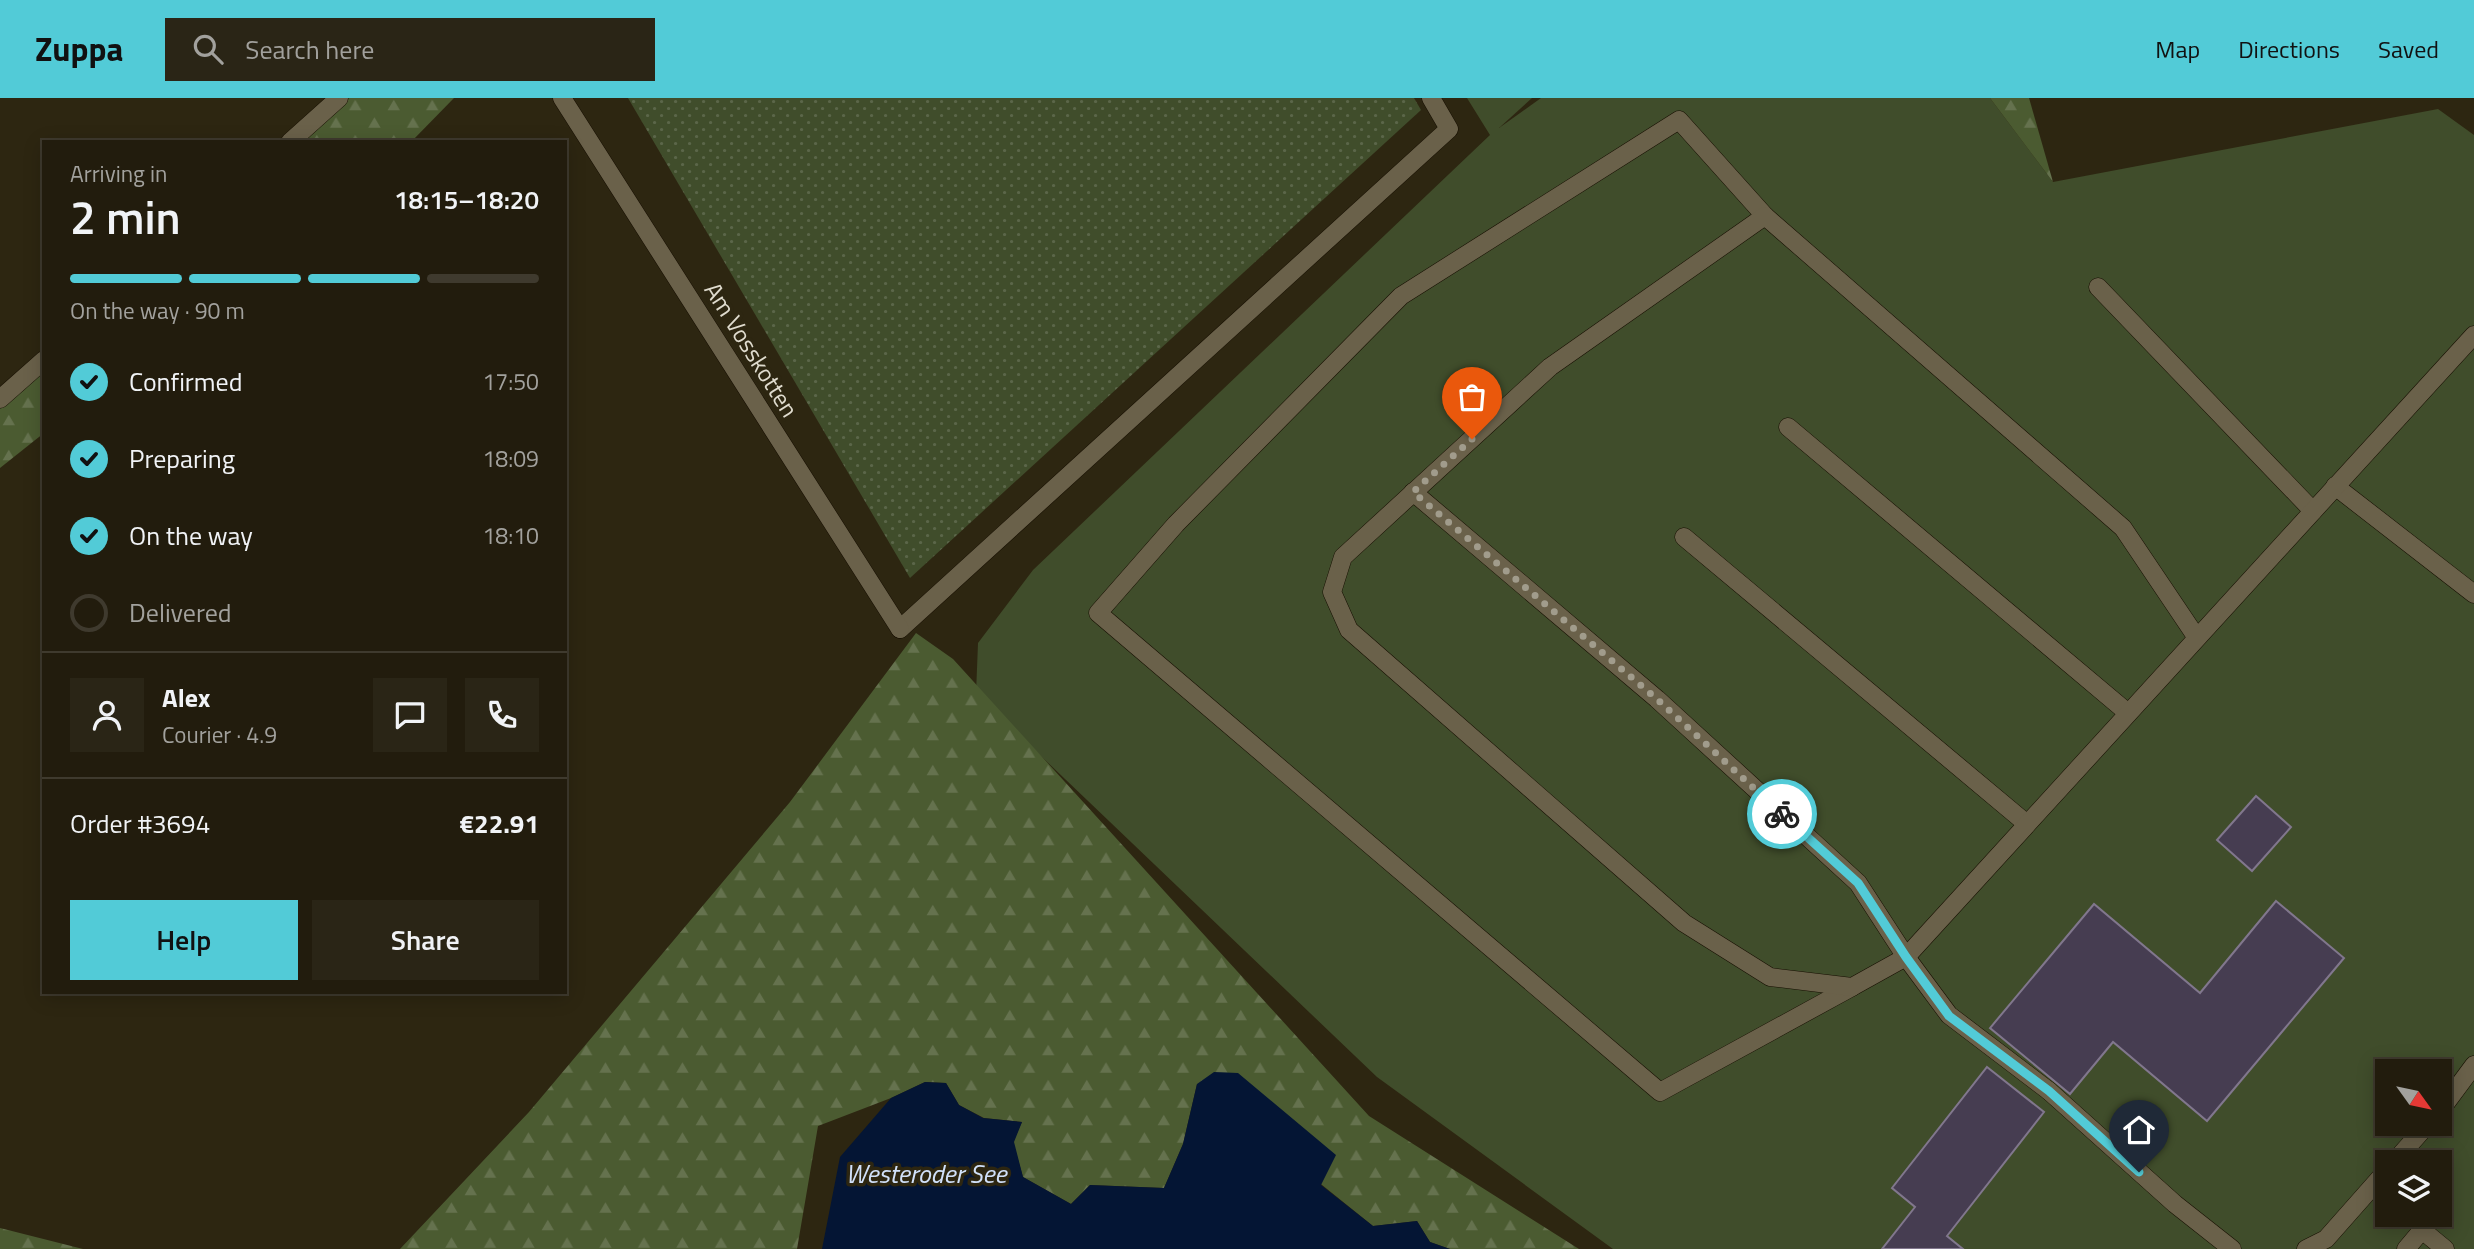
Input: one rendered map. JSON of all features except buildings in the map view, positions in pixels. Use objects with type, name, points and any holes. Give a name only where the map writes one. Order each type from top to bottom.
[{"type":"street","points":[[292,140],[339,98]]},
{"type":"street","name":"Am Vosskotten","points":[[562,98],[900,629],[1449,129],[1431,98]]},
{"type":"street","points":[[2197,638],[2123,528],[1765,216],[1679,120],[1401,296],[1176,524],[1098,613],[1660,1092],[1906,957],[2474,335]]},
{"type":"street","points":[[1765,216],[1550,367],[1343,557],[1332,593],[1349,630],[1684,923],[1770,977],[1852,987]]},
{"type":"street","points":[[2098,287],[2313,511]]},
{"type":"street","points":[[0,399],[42,362]]},
{"type":"street","points":[[1788,427],[2129,713]]},
{"type":"street","points":[[2335,486],[2474,594]]},
{"type":"street","points":[[1413,492],[1657,699],[1858,883],[1906,957],[1949,1016],[2049,1091],[2175,1204],[2232,1249]]},
{"type":"street","points":[[1684,537],[2027,824]]},
{"type":"street","points":[[2452,1095],[2474,1065]]},
{"type":"street","points":[[2405,1150],[2417,1136]]},
{"type":"street","points":[[2306,1249],[2326,1239],[2375,1184]]},
{"type":"street","points":[[2406,1249],[2422,1230],[2445,1249]]},
{"type":"green space","points":[[331,98],[454,98],[413,140],[285,140]]},
{"type":"green space","points":[[628,98],[1414,98],[1421,110],[910,578]]},
{"type":"green space","points":[[1467,98],[1532,98],[1499,128],[1541,98],[1990,98],[2053,182],[2438,109],[2474,135],[2474,1249],[1613,1249],[1377,1077],[976,694],[978,643],[1033,570],[1490,135]]},
{"type":"green space","points":[[1990,98],[2029,98],[2053,182]]},
{"type":"green space","points":[[42,365],[42,435],[0,468],[0,403]]},
{"type":"green space","points":[[916,633],[953,659],[1369,1116],[1579,1249],[1450,1249],[1430,1242],[1417,1221],[1373,1226],[1197,1084],[1183,1144],[1164,1188],[1090,1185],[1071,1204],[1023,1177],[1013,1142],[1022,1122],[984,1118],[959,1105],[946,1083],[925,1082],[818,1126],[797,1249],[400,1249],[529,1112],[790,802]]},
{"type":"green space","points":[[0,1228],[83,1249],[0,1249]]},
{"type":"water","name":"Westeroder See","points":[[1214,1072],[1238,1073],[1336,1155],[1321,1185],[1373,1226],[1417,1221],[1430,1242],[1450,1249],[822,1249],[840,1157],[891,1098],[925,1082],[946,1083],[959,1105],[983,1118],[1022,1122],[1014,1142],[1023,1177],[1071,1204],[1090,1185],[1164,1188],[1183,1144],[1197,1084]]},
{"type":"way so far","points":[[1472,439],[1413,492],[1657,699],[1782,814]]},
{"type":"route","points":[[1782,814],[1858,883],[1906,957],[1949,1016],[2049,1091],[2139,1172]]}]
